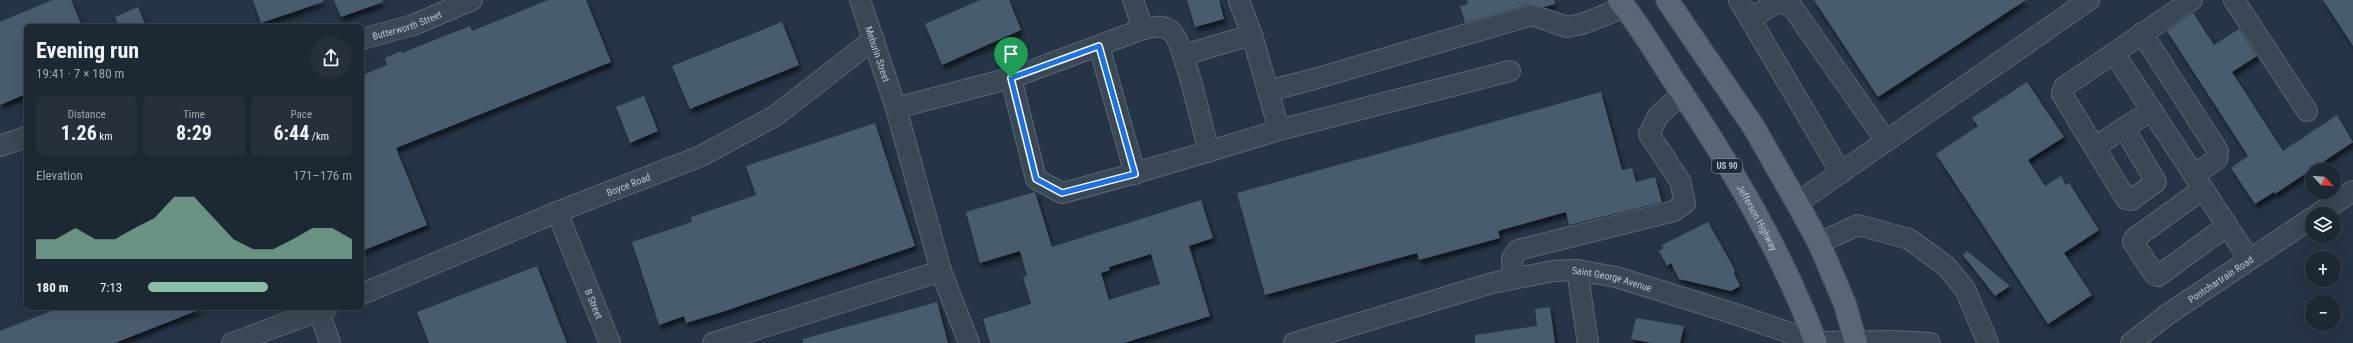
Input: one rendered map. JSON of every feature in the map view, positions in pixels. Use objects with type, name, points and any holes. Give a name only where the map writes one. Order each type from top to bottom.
[{"type":"main road","points":[[1668,0],[1753,126],[1819,243],[1845,304],[1856,342]]},
{"type":"main road","name":"Jefferson Highway","points":[[1626,2],[1765,230],[1787,272],[1816,343]]},
{"type":"street","name":"Butterworth Street","points":[[364,38],[413,25],[472,0]]},
{"type":"street","name":"Mehurin Street","points":[[860,0],[896,108],[941,271],[967,337]]},
{"type":"street","points":[[1133,0],[1143,29]]},
{"type":"street","points":[[1240,0],[1252,35],[1279,130]]},
{"type":"street","points":[[1739,0],[1841,173]]},
{"type":"street","points":[[1797,203],[2089,0]]},
{"type":"street","points":[[2124,128],[2156,180],[2131,200],[2126,199],[2062,94],[2064,87],[2192,0]]},
{"type":"street","points":[[2234,0],[2307,111]]},
{"type":"street","points":[[1750,19],[1779,1],[1793,8],[1886,141]]},
{"type":"street","points":[[1268,90],[1318,78],[1532,15],[1567,27],[1582,24],[1626,2]]},
{"type":"street","points":[[896,108],[1011,78],[1143,29],[1163,26],[1173,32],[1183,55],[1209,152]]},
{"type":"street","points":[[2142,34],[2218,151],[2217,159],[2199,182],[2135,238],[2133,242],[2154,274],[2158,276],[2228,226]]},
{"type":"street","points":[[1183,55],[1252,35]]},
{"type":"street","name":"Boyce Road","points":[[364,293],[557,212],[702,156],[776,116],[874,39]]},
{"type":"street","points":[[1099,46],[1135,174]]},
{"type":"street","points":[[2114,53],[2249,259]]},
{"type":"street","points":[[1011,78],[1036,179],[1062,193],[1135,174],[1279,130],[1510,71]]},
{"type":"street","points":[[1513,279],[1512,259],[1518,250],[1674,211],[1685,203],[1680,181],[1649,134],[1658,116],[1682,93]]},
{"type":"street","points":[[2095,148],[2152,110]]},
{"type":"street","points":[[0,146],[24,139]]},
{"type":"street","points":[[2329,207],[2353,191]]},
{"type":"street","name":"B Street","points":[[557,212],[610,343]]},
{"type":"street","name":"Pontchartrain Road","points":[[2131,343],[2168,314],[2305,223]]},
{"type":"street","points":[[1819,243],[1858,225],[1908,239],[1946,266],[1965,289],[1988,343]]},
{"type":"street","points":[[1577,270],[1588,343]]},
{"type":"street","name":"Saint George Avenue","points":[[1294,343],[1492,283],[1553,271],[1577,270],[1631,282],[1735,314],[1816,343],[1930,343]]},
{"type":"street","points":[[713,343],[941,271]]},
{"type":"street","points":[[232,343],[323,310],[330,343]]},
{"type":"building","points":[[52,0],[71,0],[81,24],[24,24],[24,95],[0,105],[0,22]]},
{"type":"building","points":[[253,0],[323,0],[323,2],[261,23]]},
{"type":"building","points":[[334,0],[382,0],[383,2],[341,17]]},
{"type":"building","points":[[548,0],[586,0],[611,62],[396,148],[427,225],[364,250],[364,74],[387,65],[385,58],[401,51],[402,53],[470,26],[472,31]]},
{"type":"building","points":[[980,0],[1009,0],[1021,30],[942,65],[925,24]]},
{"type":"building","points":[[1187,0],[1219,0],[1224,19],[1195,27]]},
{"type":"building","points":[[1467,0],[1554,0],[1555,4],[1544,7],[1529,4],[1465,23],[1460,6],[1468,4]]},
{"type":"building","points":[[1814,0],[2026,0],[1878,97]]},
{"type":"building","points":[[2323,0],[2353,0],[2353,46]]},
{"type":"building","points":[[138,7],[145,24],[118,24],[115,17]]},
{"type":"building","points":[[2193,13],[2214,45],[2239,29],[2257,56],[2232,72],[2283,151],[2337,115],[2353,142],[2322,163],[2305,163],[2305,174],[2275,194],[2274,192],[2255,204],[2231,168],[2248,156],[2167,31]]},
{"type":"building","points":[[782,22],[799,65],[690,109],[672,66]]},
{"type":"building","points":[[2027,82],[2064,137],[2028,160],[2045,186],[2061,176],[2066,185],[2069,183],[2099,230],[2064,253],[2092,295],[2048,324],[1936,154],[1978,126],[1972,118]]},
{"type":"building","points":[[1601,92],[1622,170],[1632,168],[1636,182],[1655,177],[1662,202],[1569,225],[1566,212],[1498,231],[1500,238],[1419,260],[1417,253],[1265,295],[1237,193]]},
{"type":"building","points":[[644,96],[658,131],[630,143],[616,107]]},
{"type":"building","points":[[875,123],[915,246],[722,312],[686,323],[684,316],[659,325],[632,242],[692,222],[691,217],[756,195],[746,166]]},
{"type":"building","points":[[1035,192],[1052,247],[1201,200],[1213,238],[1189,246],[1210,316],[1124,343],[990,343],[983,319],[1031,304],[1023,277],[1027,276],[1020,251],[980,263],[966,212]],"holes":[[[1151,254],[1160,284],[1109,300],[1101,273],[1110,270],[1109,267]]]},
{"type":"building","points":[[1708,222],[1735,270],[1734,273],[1740,286],[1731,291],[1679,279],[1671,263],[1667,266],[1659,251],[1664,248],[1662,245]]},
{"type":"building","points":[[1967,251],[2010,286],[1995,296],[1963,255]]},
{"type":"building","points":[[537,266],[567,343],[429,343],[417,312]]},
{"type":"building","points":[[937,302],[948,343],[803,343],[803,339]]},
{"type":"building","points":[[1550,307],[1555,343],[1475,343],[1475,335],[1537,326],[1535,309]]},
{"type":"building","points":[[54,310],[198,310],[115,343],[0,343],[0,331]]},
{"type":"building","points":[[1636,318],[1684,326],[1680,343],[1652,343],[1631,339]]},
{"type":"route","points":[[1099,46],[1135,174],[1062,193],[1036,179],[1011,78],[1099,46]]}]
